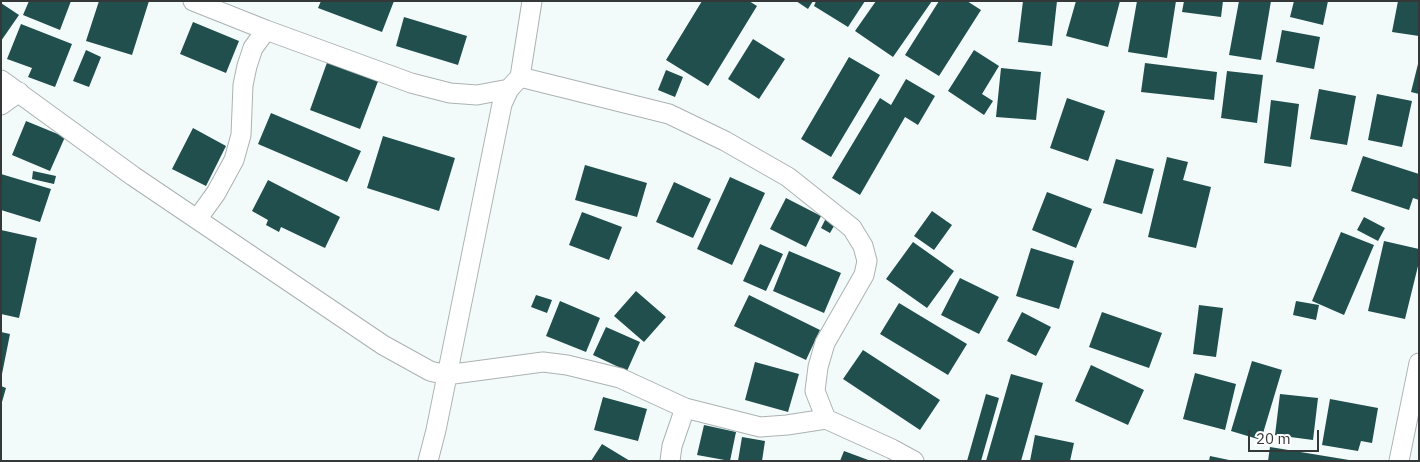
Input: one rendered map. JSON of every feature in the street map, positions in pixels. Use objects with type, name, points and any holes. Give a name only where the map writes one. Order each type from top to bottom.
[{"type":"street","points":[[193,1],[411,83],[450,93],[477,95],[515,83],[669,114],[726,141],[788,177],[852,228],[863,246],[867,261],[864,275],[825,343],[818,367],[815,391],[826,419]]},
{"type":"street","points":[[428,461],[436,430],[502,104],[515,83],[532,1]]},
{"type":"street","points":[[198,218],[216,193],[234,160],[241,135],[243,85],[247,66],[253,48],[266,30]]},
{"type":"street","points":[[1,80],[133,176],[198,218],[383,345],[430,371],[446,375],[543,362],[567,365],[620,378],[675,405],[760,427],[787,426],[826,419],[914,461]]},
{"type":"street","points":[[1,106],[19,92]]},
{"type":"street","points":[[1399,461],[1419,363]]},
{"type":"street","points":[[670,461],[672,446],[685,408]]},
{"type":"building","points":[[29,1],[71,1],[60,30],[23,15]]},
{"type":"building","points":[[99,1],[149,1],[132,55],[86,41]]},
{"type":"building","points":[[321,1],[394,1],[382,32],[318,8]]},
{"type":"building","points":[[702,1],[749,1],[757,6],[708,86],[666,60]]},
{"type":"building","points":[[796,1],[813,1],[808,9]]},
{"type":"building","points":[[816,1],[865,1],[848,27],[814,6]]},
{"type":"building","points":[[876,1],[932,1],[893,57],[855,31]]},
{"type":"building","points":[[939,1],[967,1],[981,10],[939,76],[905,55]]},
{"type":"building","points":[[1023,1],[1057,1],[1052,46],[1018,42]]},
{"type":"building","points":[[1076,1],[1120,1],[1108,47],[1066,36]]},
{"type":"building","points":[[1137,1],[1176,1],[1167,58],[1128,52]]},
{"type":"building","points":[[1184,1],[1223,1],[1221,17],[1182,12]]},
{"type":"building","points":[[1239,1],[1271,1],[1261,60],[1229,55]]},
{"type":"building","points":[[1294,1],[1328,1],[1323,25],[1290,17]]},
{"type":"building","points":[[1398,1],[1419,1],[1419,36],[1392,32]]},
{"type":"building","points":[[1,3],[19,15],[1,41]]},
{"type":"building","points":[[404,17],[467,36],[458,65],[396,46]]},
{"type":"building","points":[[193,22],[239,41],[226,73],[180,54]]},
{"type":"building","points":[[21,24],[72,44],[55,87],[28,77],[32,68],[7,59]]},
{"type":"building","points":[[1282,30],[1320,37],[1314,69],[1276,62]]},
{"type":"building","points":[[753,39],[785,59],[759,99],[728,79]]},
{"type":"building","points":[[86,50],[101,57],[89,87],[73,81]]},
{"type":"building","points":[[974,50],[999,66],[982,94],[993,101],[984,115],[948,91]]},
{"type":"building","points":[[329,57],[380,76],[360,129],[310,110]]},
{"type":"building","points":[[849,57],[880,75],[831,157],[801,139]]},
{"type":"building","points":[[1145,63],[1217,72],[1214,100],[1141,92]]},
{"type":"building","points":[[1419,64],[1419,94],[1411,92]]},
{"type":"building","points":[[1001,68],[1041,72],[1036,120],[996,117]]},
{"type":"building","points":[[666,70],[683,77],[675,97],[658,90]]},
{"type":"building","points":[[1227,71],[1263,75],[1257,123],[1221,118]]},
{"type":"building","points":[[906,79],[935,96],[918,125],[905,117],[860,195],[832,178],[880,98],[891,105]]},
{"type":"building","points":[[1319,89],[1356,96],[1347,145],[1310,139]]},
{"type":"building","points":[[1377,94],[1412,101],[1402,147],[1368,140]]},
{"type":"building","points":[[1067,98],[1105,111],[1088,161],[1050,148]]},
{"type":"building","points":[[1271,100],[1299,104],[1291,167],[1264,163]]},
{"type":"building","points":[[271,113],[361,151],[347,182],[258,144]]},
{"type":"building","points":[[26,121],[65,137],[50,171],[12,155]]},
{"type":"building","points":[[193,128],[226,146],[206,186],[172,169]]},
{"type":"building","points":[[383,136],[455,158],[439,211],[367,188]]},
{"type":"building","points":[[1363,156],[1419,174],[1419,200],[1413,198],[1409,210],[1351,191]]},
{"type":"building","points":[[1167,157],[1188,162],[1183,180],[1211,187],[1196,248],[1148,237]]},
{"type":"building","points":[[1116,159],[1154,169],[1142,214],[1103,203]]},
{"type":"building","points":[[585,165],[647,183],[637,217],[575,200]]},
{"type":"building","points":[[33,171],[56,176],[54,184],[32,179]]},
{"type":"building","points":[[1,174],[51,189],[40,222],[1,210]]},
{"type":"building","points":[[730,177],[765,193],[732,265],[697,249]]},
{"type":"building","points":[[268,180],[340,217],[325,248],[281,227],[279,232],[266,225],[268,220],[252,211]]},
{"type":"building","points":[[674,182],[711,199],[693,238],[656,222]]},
{"type":"building","points":[[1047,192],[1092,209],[1076,248],[1032,230]]},
{"type":"building","points":[[786,198],[821,216],[806,247],[770,229]]},
{"type":"building","points":[[932,211],[952,225],[934,250],[914,236]]},
{"type":"building","points":[[582,212],[622,227],[609,260],[569,245]]},
{"type":"building","points":[[828,214],[838,219],[830,233],[821,228]]},
{"type":"building","points":[[1364,217],[1385,228],[1378,241],[1357,230]]},
{"type":"building","points":[[1,230],[37,238],[19,318],[1,314]]},
{"type":"building","points":[[1341,232],[1374,245],[1344,315],[1312,301]]},
{"type":"building","points":[[1384,241],[1419,249],[1419,262],[1405,319],[1368,311]]},
{"type":"building","points":[[913,242],[954,271],[927,308],[886,279]]},
{"type":"building","points":[[760,244],[783,254],[766,291],[743,281]]},
{"type":"building","points":[[1031,248],[1074,261],[1059,309],[1016,296]]},
{"type":"building","points":[[789,251],[841,273],[824,313],[773,291]]},
{"type":"building","points":[[960,278],[999,297],[979,334],[941,315]]},
{"type":"building","points":[[636,291],[666,317],[644,342],[614,316]]},
{"type":"building","points":[[536,295],[552,300],[547,313],[531,307]]},
{"type":"building","points":[[749,295],[820,330],[806,360],[734,326]]},
{"type":"building","points":[[560,301],[600,318],[586,352],[546,336]]},
{"type":"building","points":[[1296,301],[1319,305],[1316,320],[1293,315]]},
{"type":"building","points":[[899,303],[967,344],[948,375],[880,334]]},
{"type":"building","points":[[1199,305],[1223,308],[1216,357],[1193,354]]},
{"type":"building","points":[[1022,312],[1051,327],[1036,356],[1007,341]]},
{"type":"building","points":[[1102,312],[1162,333],[1149,368],[1089,347]]},
{"type":"building","points":[[606,327],[640,342],[627,371],[593,355]]},
{"type":"building","points":[[1,332],[10,334],[2,374],[1,374]]},
{"type":"building","points":[[863,350],[940,400],[920,430],[843,379]]},
{"type":"building","points":[[1252,361],[1282,370],[1261,440],[1231,431]]},
{"type":"building","points":[[755,362],[799,374],[788,412],[745,400]]},
{"type":"building","points":[[1091,365],[1144,390],[1128,425],[1075,401]]},
{"type":"building","points":[[1195,373],[1236,384],[1225,430],[1183,419]]},
{"type":"building","points":[[1011,374],[1043,383],[1021,461],[986,461]]},
{"type":"building","points":[[1,386],[6,388],[2,402],[1,402]]},
{"type":"building","points":[[986,394],[999,398],[981,461],[967,461]]},
{"type":"building","points":[[1280,394],[1318,398],[1313,440],[1275,435]]},
{"type":"building","points":[[603,397],[647,409],[638,441],[594,430]]},
{"type":"building","points":[[1330,399],[1378,408],[1372,443],[1361,441],[1358,451],[1322,445]]},
{"type":"building","points":[[704,425],[736,432],[730,461],[697,455]]},
{"type":"building","points":[[1035,435],[1074,443],[1070,461],[1030,461]]},
{"type":"building","points":[[742,437],[765,441],[762,461],[738,461]]},
{"type":"building","points":[[602,444],[630,461],[591,461]]},
{"type":"building","points":[[1270,447],[1349,460],[1349,461],[1268,461]]},
{"type":"building","points":[[844,451],[871,461],[840,461]]},
{"type":"building","points":[[1210,456],[1229,460],[1229,461],[1209,461]]}]
